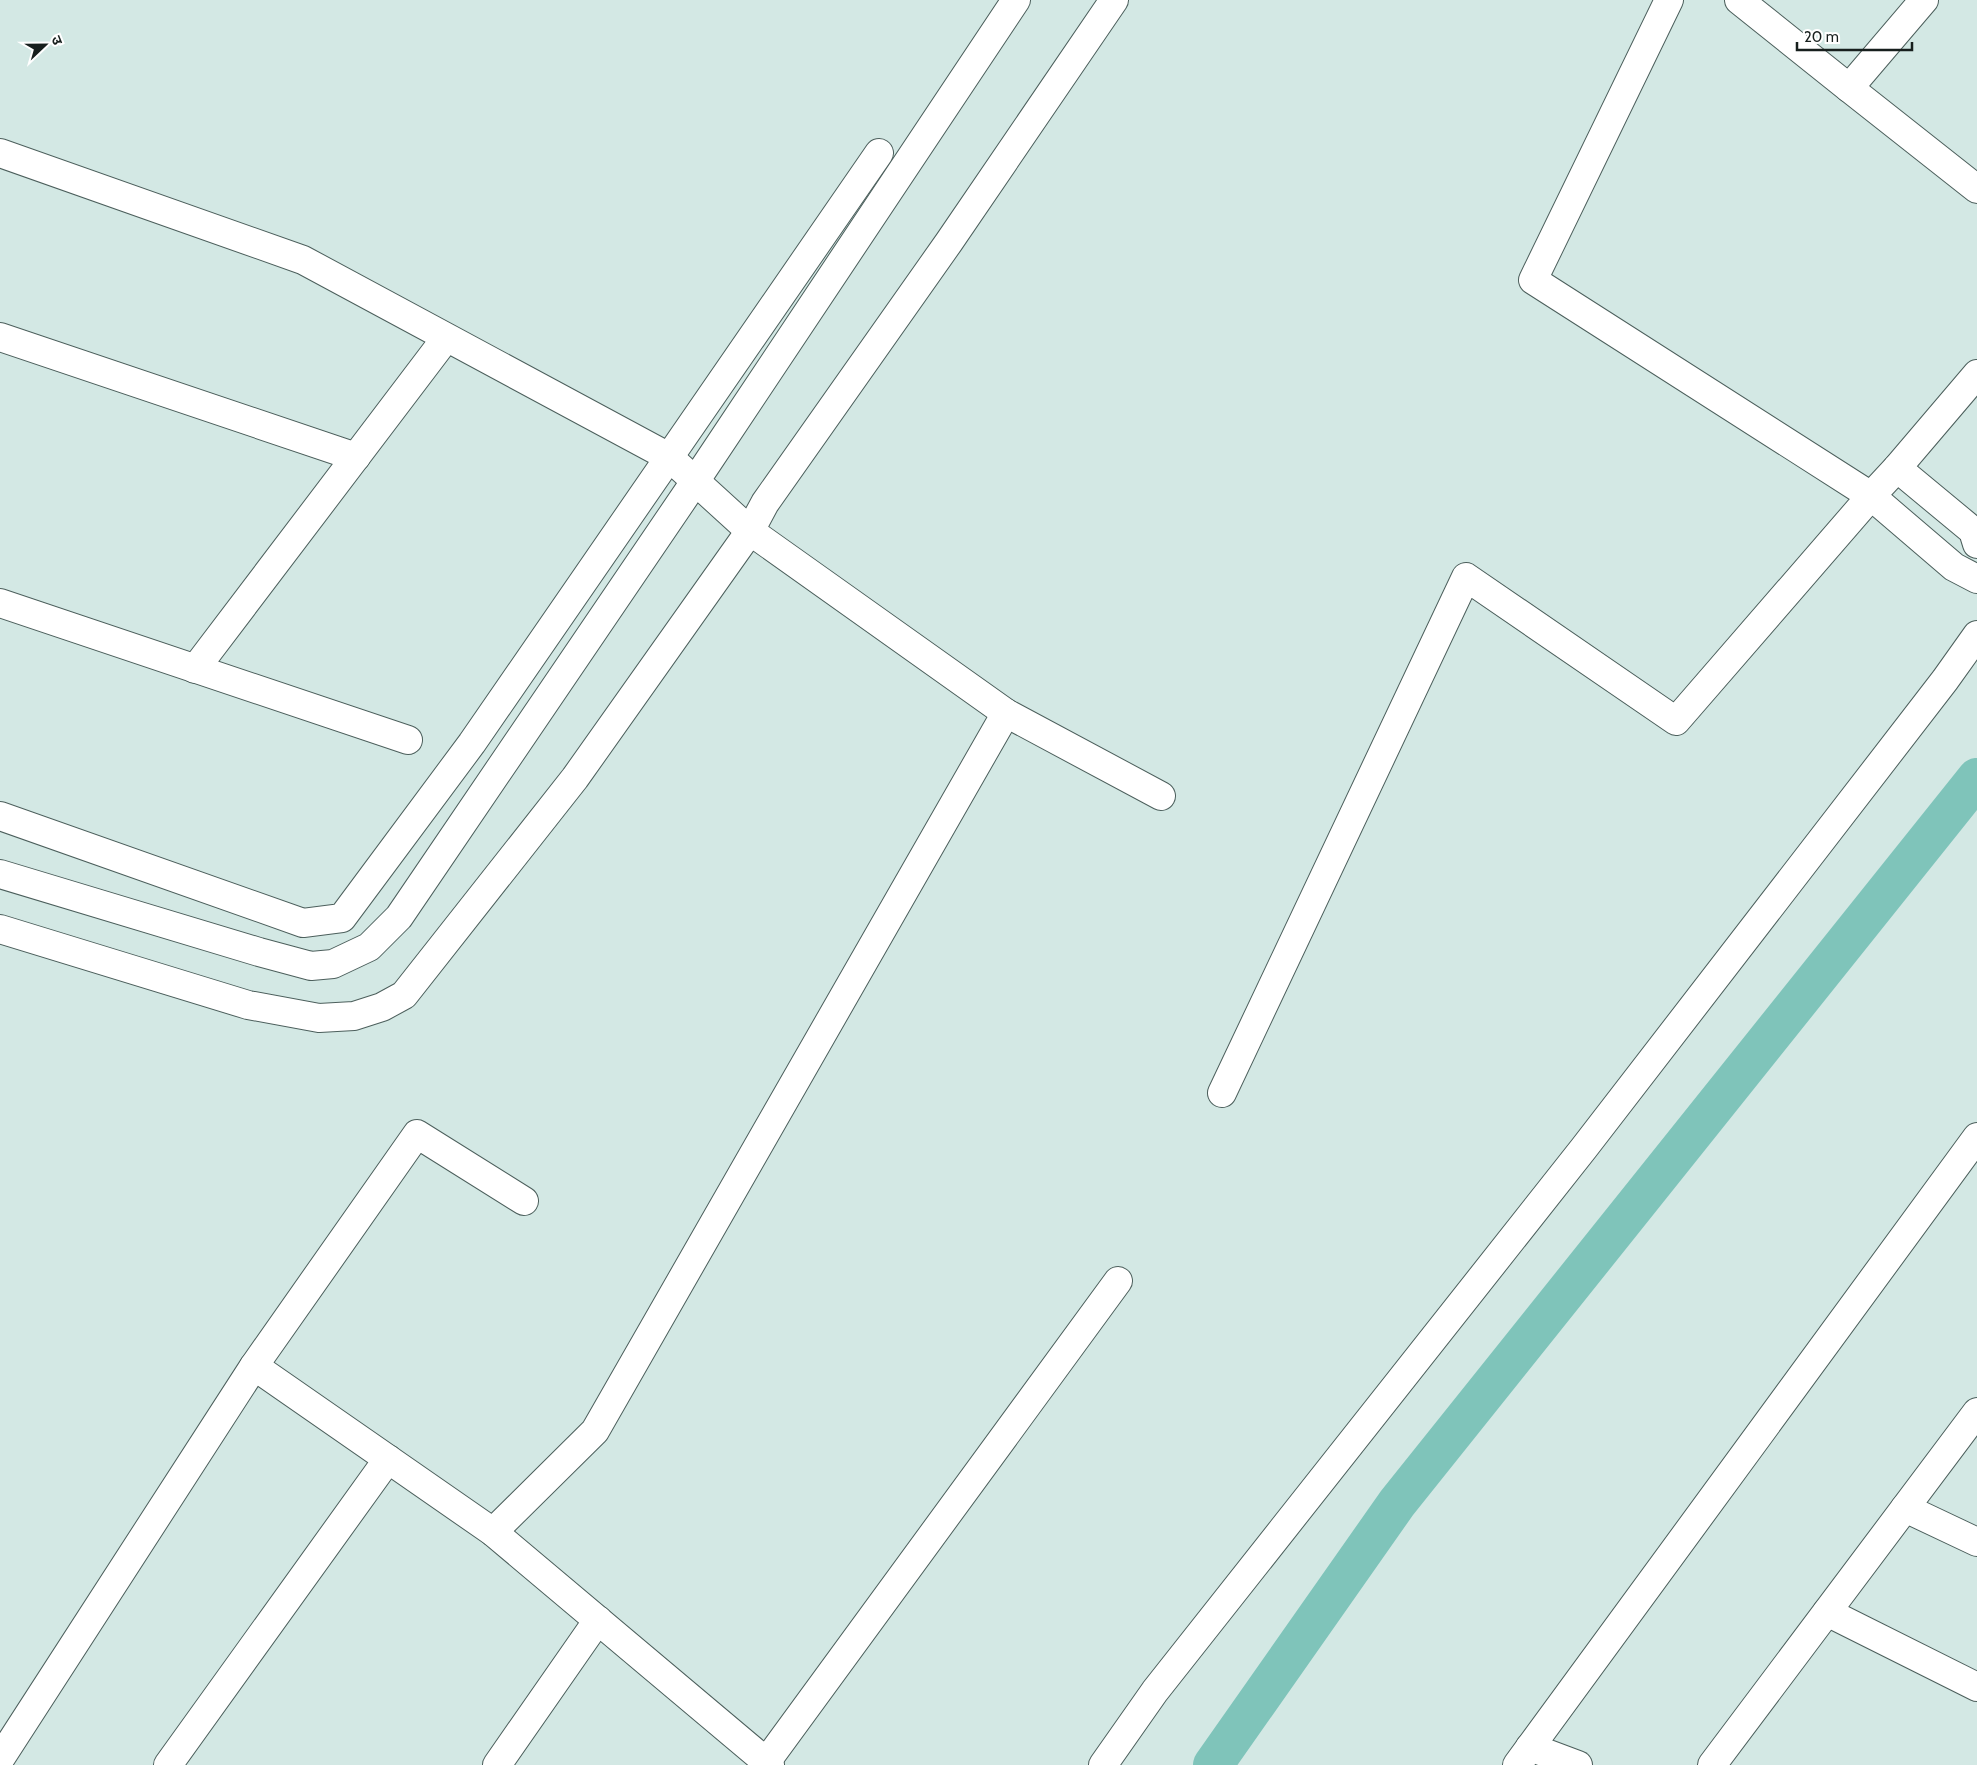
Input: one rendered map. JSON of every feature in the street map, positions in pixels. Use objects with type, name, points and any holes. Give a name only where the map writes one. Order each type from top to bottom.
[{"type":"street","points":[[0,874],[311,966],[333,964],[369,947],[400,917],[696,480],[1016,0]]},
{"type":"street","points":[[0,929],[248,1005],[319,1018],[354,1016],[382,1008],[404,995],[575,778],[750,531],[765,503],[949,242],[1114,0]]},
{"type":"street","points":[[1669,0],[1533,280],[1871,496],[1954,567],[1977,579]]},
{"type":"street","points":[[1739,0],[1977,189]]},
{"type":"street","points":[[1849,88],[1924,0]]},
{"type":"street","points":[[0,153],[303,260],[669,457],[750,531],[1006,713],[1161,796]]},
{"type":"street","points":[[0,816],[303,923],[342,918],[472,743],[879,153]]},
{"type":"street","points":[[0,337],[356,457]]},
{"type":"street","points":[[195,668],[446,338]]},
{"type":"street","points":[[1222,1093],[1466,577],[1676,721],[1977,374]]},
{"type":"street","points":[[1897,468],[1973,531],[1977,544]]},
{"type":"street","points":[[0,603],[408,740]]},
{"type":"street","points":[[1104,1765],[1155,1691],[1584,1148],[1945,680],[1977,635]]},
{"type":"street","points":[[493,1532],[595,1430],[1006,713]]},
{"type":"street","points":[[0,1759],[254,1366],[417,1134],[524,1201]]},
{"type":"street","points":[[1578,1765],[1523,1756],[1977,1137]]},
{"type":"street","points":[[254,1366],[493,1532],[767,1764],[1118,1281]]},
{"type":"street","points":[[1712,1765],[1977,1412]]},
{"type":"street","points":[[168,1765],[388,1459]]},
{"type":"street","points":[[1905,1508],[1977,1542]]},
{"type":"street","points":[[1827,1612],[1977,1686]]},
{"type":"street","points":[[497,1765],[598,1620]]},
{"type":"waterway","points":[[1213,1765],[1397,1503],[1977,778]]}]
